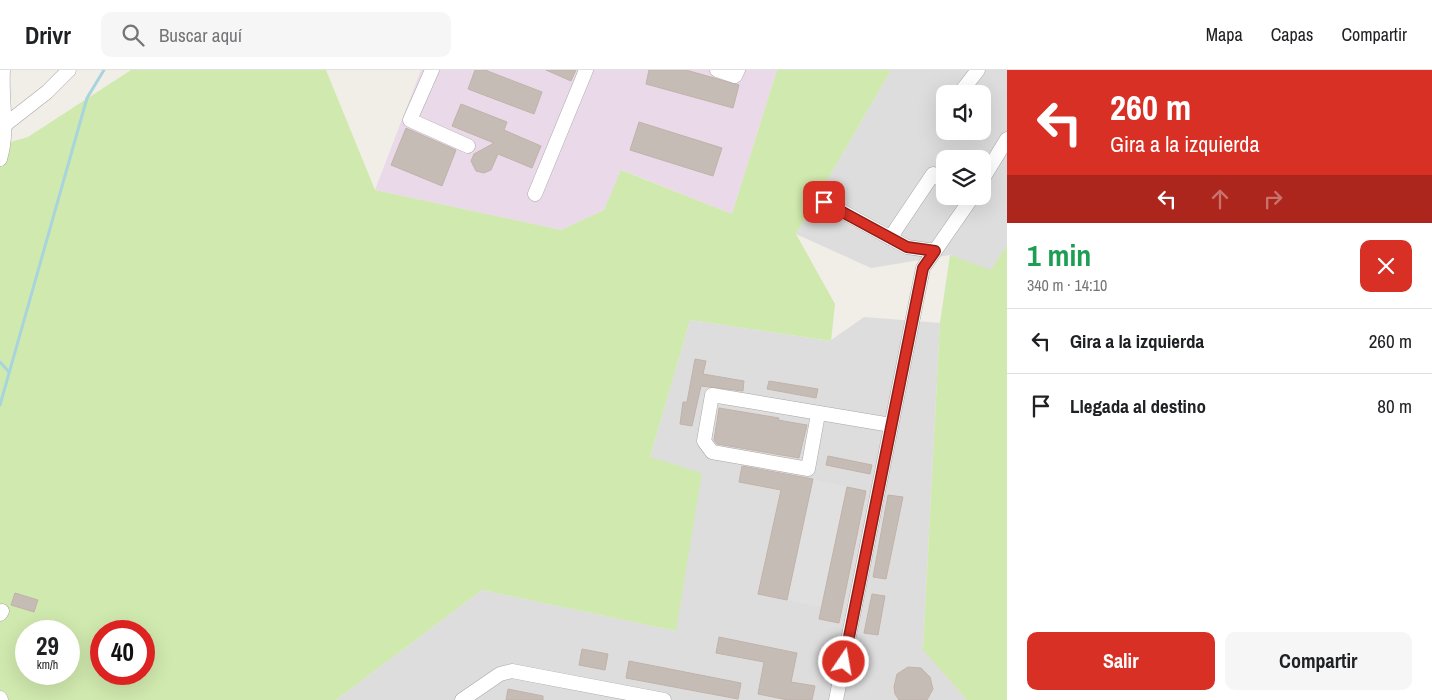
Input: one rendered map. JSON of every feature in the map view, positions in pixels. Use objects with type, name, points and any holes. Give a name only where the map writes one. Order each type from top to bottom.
[{"type":"street","points":[[0,159],[5,142],[6,124],[2,91],[3,70]]},
{"type":"street","points":[[6,124],[47,92],[69,70]]},
{"type":"street","points":[[432,70],[410,120],[468,146]]},
{"type":"street","points":[[535,194],[586,70]]},
{"type":"street","points":[[717,70],[735,76],[738,70]]},
{"type":"street","points":[[966,85],[978,70]]},
{"type":"street","points":[[991,165],[1007,139]]},
{"type":"street","points":[[890,238],[933,174],[936,176]]},
{"type":"street","points":[[824,202],[907,247],[935,251]]},
{"type":"street","points":[[836,700],[923,268],[965,205]]},
{"type":"street","points":[[818,414],[808,469],[712,452],[704,441],[712,395],[891,425]]},
{"type":"street","points":[[462,700],[500,674],[512,671],[664,700]]},
{"type":"shaded area","points":[[421,70],[777,70],[732,214],[622,170],[604,210],[561,230],[375,190]]},
{"type":"shaded area","points":[[891,70],[1007,70],[1007,245],[991,271],[950,255],[871,268],[796,234]]},
{"type":"shaded area","points":[[864,317],[940,323],[923,649],[967,700],[336,700],[482,590],[676,631],[650,457],[690,320],[830,341]]},
{"type":"shaded area","points":[[813,479],[847,487],[822,607],[787,600]]},
{"type":"green space","points":[[131,70],[326,70],[375,190],[561,230],[604,210],[621,170],[732,214],[777,70],[891,70],[796,234],[835,304],[831,341],[690,320],[650,457],[702,473],[676,631],[482,590],[336,700],[0,700],[0,145],[28,137]]},
{"type":"green space","points":[[1007,245],[1007,700],[967,700],[923,650],[940,323],[950,255],[991,270]]},
{"type":"building","points":[[475,70],[485,70],[542,92],[534,114],[468,89]]},
{"type":"building","points":[[546,70],[576,70],[571,81]]},
{"type":"building","points":[[649,70],[686,70],[739,85],[733,108],[646,84]]},
{"type":"building","points":[[461,104],[507,122],[504,130],[541,146],[532,168],[498,154],[491,170],[484,173],[476,171],[471,161],[474,154],[494,143],[452,126]]},
{"type":"building","points":[[639,122],[722,148],[713,176],[630,150]]},
{"type":"building","points":[[406,128],[456,150],[442,186],[391,165]]},
{"type":"building","points":[[695,359],[706,361],[703,374],[744,381],[743,391],[701,386],[692,426],[680,424],[683,402],[687,402]]},
{"type":"building","points":[[769,381],[818,389],[816,398],[767,389]]},
{"type":"building","points":[[719,408],[779,418],[778,420],[807,425],[799,458],[717,444],[714,440]]},
{"type":"building","points":[[828,456],[872,465],[870,474],[826,465]]},
{"type":"building","points":[[742,466],[813,479],[787,600],[758,594],[781,490],[739,482]]},
{"type":"building","points":[[847,487],[866,491],[839,623],[819,619]]},
{"type":"building","points":[[888,495],[903,497],[886,579],[873,577]]},
{"type":"building","points":[[15,593],[38,600],[34,612],[11,605]]},
{"type":"building","points":[[872,594],[885,596],[878,635],[864,633]]},
{"type":"building","points":[[719,637],[797,653],[791,682],[815,686],[812,700],[788,700],[758,694],[764,662],[716,653]]},
{"type":"building","points":[[582,649],[608,654],[605,670],[579,665]]},
{"type":"building","points":[[629,661],[741,683],[738,699],[626,678]]},
{"type":"building","points":[[908,667],[921,668],[930,677],[933,689],[927,700],[899,700],[895,694],[894,687],[897,674]]},
{"type":"building","points":[[508,689],[543,696],[543,700],[506,700]]},
{"type":"waterway","points":[[0,405],[87,98],[104,70]]},
{"type":"waterway","points":[[0,362],[9,372]]},
{"type":"route","points":[[824,202],[907,247],[935,251],[923,268],[844,662]]}]
